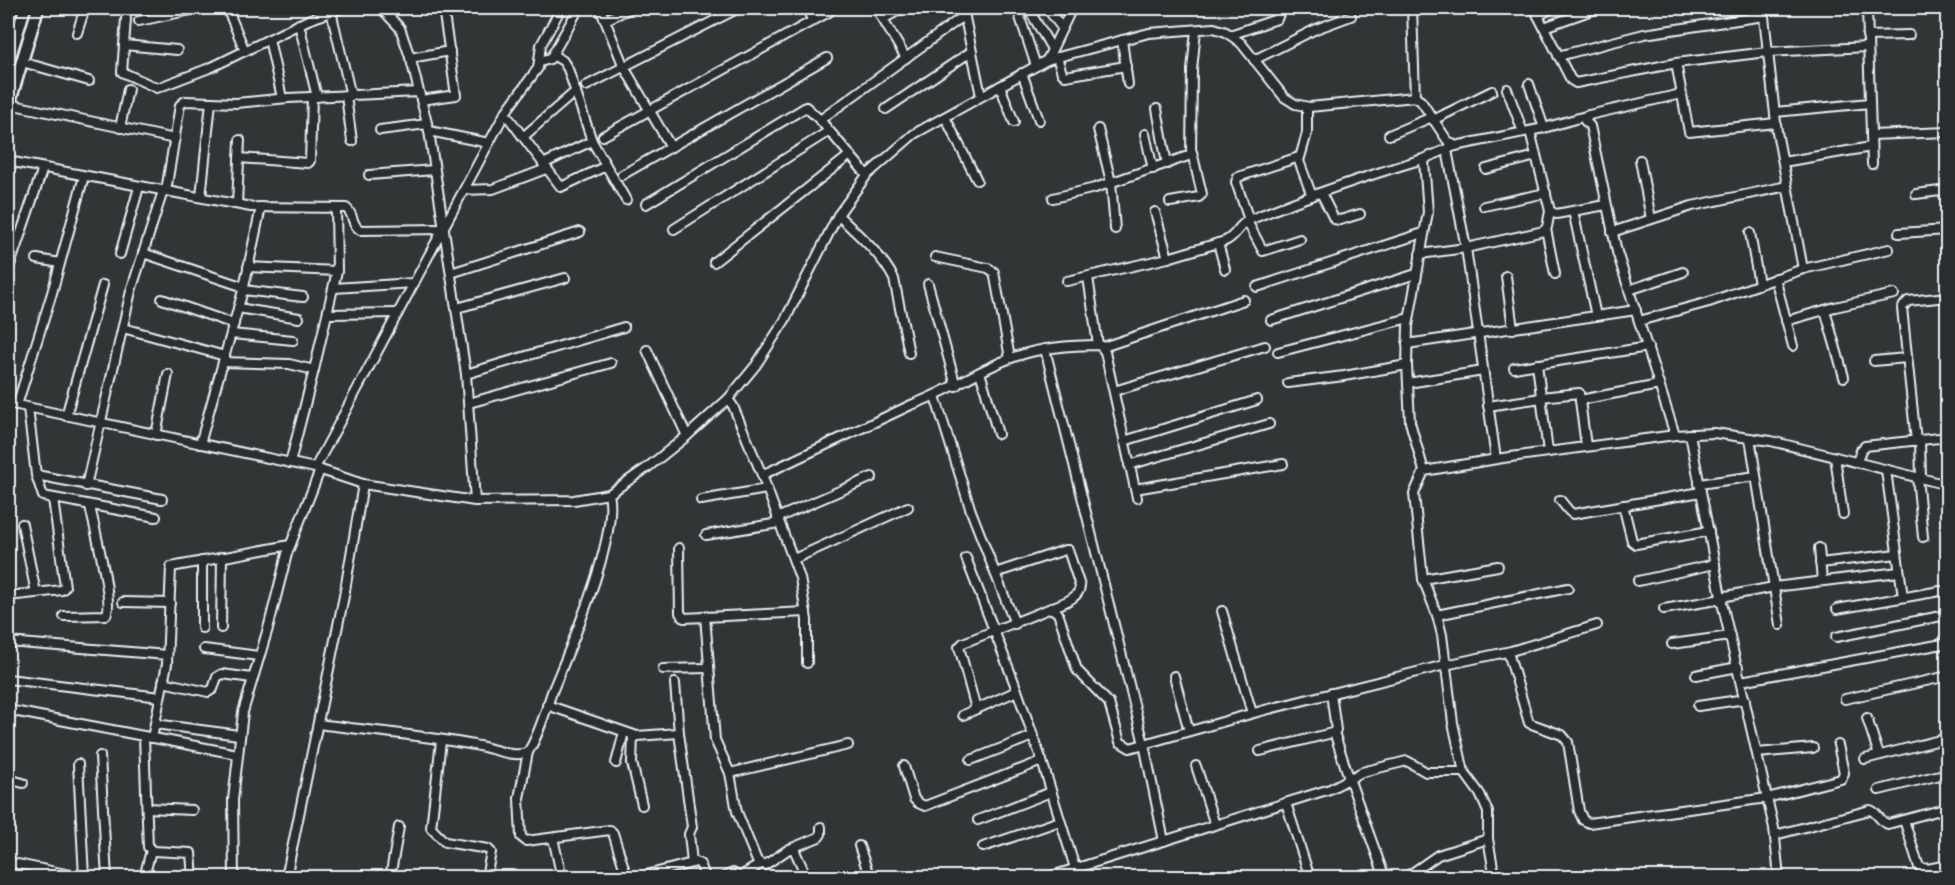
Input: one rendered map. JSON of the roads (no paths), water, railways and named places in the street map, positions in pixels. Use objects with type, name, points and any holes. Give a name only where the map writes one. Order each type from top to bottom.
[{"type":"street","points":[[8,63],[25,8]]},
{"type":"street","points":[[38,8],[8,106],[175,139]]},
{"type":"street","points":[[77,33],[85,8]]},
{"type":"street","points":[[139,21],[201,8]]},
{"type":"street","points":[[227,8],[245,51]]},
{"type":"street","points":[[126,19],[122,72],[157,88],[212,67],[299,24],[342,8]]},
{"type":"street","points":[[381,8],[400,28],[428,127],[466,374],[475,501]]},
{"type":"street","points":[[86,486],[131,291],[165,191],[182,102],[236,103],[282,98],[456,94],[443,8]]},
{"type":"street","points":[[234,878],[232,800],[243,711],[290,545],[318,469],[505,113],[534,75],[540,62],[538,53],[541,45],[561,8]]},
{"type":"street","points":[[540,62],[548,60],[554,53],[579,8]]},
{"type":"street","points":[[600,8],[624,67],[671,147]]},
{"type":"street","points":[[605,20],[632,8]]},
{"type":"street","points":[[586,86],[739,8]]},
{"type":"street","points":[[806,8],[813,21]]},
{"type":"street","points":[[603,136],[830,12],[829,8]]},
{"type":"street","points":[[876,8],[906,58]]},
{"type":"street","points":[[883,19],[903,8]]},
{"type":"street","points":[[1017,8],[1036,66]]},
{"type":"street","points":[[1028,8],[1052,49]]},
{"type":"street","points":[[1047,8],[1062,28]]},
{"type":"street","points":[[1047,60],[1072,8]]},
{"type":"street","points":[[1230,35],[1277,19],[1280,14],[1278,8]]},
{"type":"street","points":[[1412,8],[1415,97]]},
{"type":"street","points":[[1534,8],[1571,80],[1576,83],[1676,63],[1767,52],[1868,47]]},
{"type":"street","points":[[1538,16],[1552,8]]},
{"type":"street","points":[[1544,27],[1598,8]]},
{"type":"street","points":[[1558,56],[1644,34],[1777,8]]},
{"type":"street","points":[[1867,8],[1872,164]]},
{"type":"street","points":[[331,11],[348,96],[352,141]]},
{"type":"street","points":[[820,120],[906,58],[964,11],[981,96]]},
{"type":"street","points":[[1763,11],[1776,123],[1803,269]]},
{"type":"street","points":[[1254,60],[1311,31],[1351,16]]},
{"type":"street","points":[[239,158],[308,163],[310,161],[314,97],[299,24]]},
{"type":"street","points":[[8,404],[318,469],[363,484],[475,501],[574,500],[609,494],[687,436],[728,399],[756,364],[791,309],[838,215],[867,175],[914,134],[1047,60],[1149,33],[1214,28],[1241,43],[1284,96],[1294,104],[1307,107],[1415,97],[1455,146]]},
{"type":"street","points":[[1170,202],[1199,197],[1202,194],[1192,152],[1192,70],[1196,30]]},
{"type":"street","points":[[1868,36],[1909,35]]},
{"type":"street","points":[[269,39],[282,98]]},
{"type":"street","points":[[1122,40],[1128,84]]},
{"type":"street","points":[[124,45],[177,50]]},
{"type":"street","points":[[410,58],[450,51]]},
{"type":"street","points":[[886,109],[972,51]]},
{"type":"street","points":[[554,53],[566,65],[592,141],[626,200]]},
{"type":"street","points":[[1057,57],[1065,76],[1126,66]]},
{"type":"street","points":[[622,175],[827,58]]},
{"type":"street","points":[[22,62],[89,81]]},
{"type":"street","points":[[1676,63],[1687,129],[1692,134],[1776,123]]},
{"type":"street","points":[[1022,74],[1039,120]]},
{"type":"street","points":[[1529,84],[1544,128]]},
{"type":"street","points":[[1000,86],[1014,122]]},
{"type":"street","points":[[120,128],[128,89]]},
{"type":"street","points":[[1508,89],[1527,131],[1546,193],[1550,211],[1546,229],[1555,274]]},
{"type":"street","points":[[523,137],[576,91]]},
{"type":"street","points":[[1389,135],[1432,119],[1492,91]]},
{"type":"street","points":[[1067,281],[1168,258],[1218,243],[1232,237],[1239,226],[1248,220],[1353,180],[1426,159],[1455,146],[1544,128],[1681,94]]},
{"type":"street","points":[[201,197],[211,102]]},
{"type":"street","points":[[1775,112],[1870,103]]},
{"type":"street","points":[[1307,107],[1305,136],[1299,157],[1312,196]]},
{"type":"street","points":[[646,204],[804,108],[808,108],[820,120],[867,175]]},
{"type":"street","points":[[1156,109],[1167,164]]},
{"type":"street","points":[[505,113],[561,187],[606,166]]},
{"type":"street","points":[[1589,115],[1586,121],[1590,126],[1612,232],[1675,435]]},
{"type":"street","points":[[945,117],[977,180]]},
{"type":"street","points":[[380,130],[428,127],[489,143]]},
{"type":"street","points":[[1098,129],[1112,182],[1115,230]]},
{"type":"street","points":[[674,229],[830,131]]},
{"type":"street","points":[[1871,135],[1947,132]]},
{"type":"street","points":[[1145,134],[1153,169]]},
{"type":"street","points":[[237,204],[240,140]]},
{"type":"street","points":[[464,190],[493,189],[544,167],[592,141]]},
{"type":"street","points":[[1783,162],[1871,147]]},
{"type":"street","points":[[1447,150],[1466,248],[1496,459]]},
{"type":"street","points":[[1053,198],[1153,169],[1189,157],[1192,152]]},
{"type":"street","points":[[714,262],[850,155]]},
{"type":"street","points":[[1486,169],[1536,156]]},
{"type":"street","points":[[1299,157],[1238,177],[1236,182],[1248,220],[1263,251],[1300,239]]},
{"type":"street","points":[[1426,159],[1424,161],[1428,212],[1416,274],[1407,344],[1410,422],[1424,471],[1414,494],[1423,579],[1442,635],[1453,723],[1464,772],[1480,794],[1488,812],[1488,839],[1495,878]]},
{"type":"street","points":[[1640,160],[1651,219]]},
{"type":"street","points":[[8,161],[237,204],[261,207],[348,209],[355,226],[360,230],[443,228]]},
{"type":"street","points":[[8,272],[43,168]]},
{"type":"street","points":[[369,175],[434,170]]},
{"type":"street","points":[[17,405],[84,176]]},
{"type":"street","points":[[1612,232],[1700,204],[1787,186]]},
{"type":"street","points":[[120,254],[139,187]]},
{"type":"street","points":[[1916,194],[1947,190]]},
{"type":"street","points":[[1321,193],[1334,219],[1340,220],[1360,214]]},
{"type":"street","points":[[1484,206],[1546,193]]},
{"type":"street","points":[[1550,211],[1556,214],[1606,205]]},
{"type":"street","points":[[200,444],[244,289],[261,207]]},
{"type":"street","points":[[290,463],[334,288],[337,271],[336,208]]},
{"type":"street","points":[[1572,211],[1596,316]]},
{"type":"street","points":[[1155,212],[1168,258]]},
{"type":"street","points":[[838,215],[887,266],[894,279],[909,353]]},
{"type":"street","points":[[1420,254],[1466,248],[1546,229]]},
{"type":"street","points":[[1899,233],[1947,230]]},
{"type":"street","points":[[451,273],[580,232]]},
{"type":"street","points":[[1750,232],[1759,284]]},
{"type":"street","points":[[1257,287],[1424,233]]},
{"type":"street","points":[[1218,243],[1225,269]]},
{"type":"street","points":[[1639,321],[1709,302],[1803,269],[1889,249]]},
{"type":"street","points":[[143,253],[244,289],[303,297]]},
{"type":"street","points":[[934,257],[987,268],[994,272],[1010,358]]},
{"type":"street","points":[[38,259],[60,263]]},
{"type":"street","points":[[248,267],[337,271]]},
{"type":"street","points":[[1629,290],[1683,272]]},
{"type":"street","points":[[1271,320],[1416,274]]},
{"type":"street","points":[[1506,276],[1513,328]]},
{"type":"street","points":[[1088,277],[1100,346],[1113,391],[1137,498]]},
{"type":"street","points":[[457,308],[565,278]]},
{"type":"street","points":[[1775,278],[1793,346]]},
{"type":"street","points":[[334,288],[414,283]]},
{"type":"street","points":[[928,284],[956,386]]},
{"type":"street","points":[[66,416],[103,285]]},
{"type":"street","points":[[1786,321],[1894,294]]},
{"type":"street","points":[[1923,537],[1918,440],[1906,358],[1903,305],[1908,301],[1947,297]]},
{"type":"street","points":[[162,299],[234,324]]},
{"type":"street","points":[[762,475],[935,396],[1010,358],[1045,349],[1100,346],[1244,300]]},
{"type":"street","points":[[238,308],[299,318]]},
{"type":"street","points":[[1407,344],[1636,310]]},
{"type":"street","points":[[1825,310],[1844,377]]},
{"type":"street","points":[[328,314],[398,313]]},
{"type":"street","points":[[1278,352],[1409,318]]},
{"type":"street","points":[[466,374],[624,327]]},
{"type":"street","points":[[123,328],[224,359],[289,364],[314,370]]},
{"type":"street","points":[[231,334],[293,340]]},
{"type":"street","points":[[1113,391],[1265,346]]},
{"type":"street","points":[[1514,368],[1647,347]]},
{"type":"street","points":[[1045,349],[1144,744],[1164,841]]},
{"type":"street","points":[[648,350],[687,436]]},
{"type":"street","points":[[1874,361],[1906,358]]},
{"type":"street","points":[[469,403],[611,363]]},
{"type":"street","points":[[1537,364],[1548,452]]},
{"type":"street","points":[[1288,383],[1407,365]]},
{"type":"street","points":[[1408,383],[1483,371]]},
{"type":"street","points":[[980,372],[998,434]]},
{"type":"street","points":[[156,435],[168,374]]},
{"type":"street","points":[[1580,400],[1659,384]]},
{"type":"street","points":[[1488,406],[1579,393],[1586,446]]},
{"type":"street","points":[[935,396],[955,465],[1015,624]]},
{"type":"street","points":[[728,399],[762,475],[800,578],[806,612],[807,663]]},
{"type":"street","points":[[1124,441],[1257,400]]},
{"type":"street","points":[[28,408],[36,475],[43,496],[156,517]]},
{"type":"street","points":[[1129,465],[1269,424]]},
{"type":"street","points":[[1424,471],[1586,446],[1675,435],[1714,433],[1772,441],[1947,485]]},
{"type":"street","points":[[1690,434],[1730,636],[1775,835],[1779,878]]},
{"type":"street","points":[[1857,462],[1865,446],[1947,437]]},
{"type":"street","points":[[1750,438],[1780,625]]},
{"type":"street","points":[[1835,457],[1843,514]]},
{"type":"street","points":[[1135,489],[1283,464]]},
{"type":"street","points":[[1886,470],[1902,597]]},
{"type":"street","points":[[36,475],[162,499]]},
{"type":"street","points":[[1560,500],[1573,514],[1756,476]]},
{"type":"street","points":[[706,535],[778,520],[872,477]]},
{"type":"street","points":[[286,878],[344,596],[363,484]]},
{"type":"street","points":[[701,500],[767,489]]},
{"type":"street","points":[[609,494],[610,520],[591,591],[528,752],[519,798],[520,833],[526,841],[610,830],[626,874],[630,878]]},
{"type":"street","points":[[8,596],[62,590],[66,584],[53,499]]},
{"type":"street","points":[[1623,505],[1632,541],[1636,544],[1709,531]]},
{"type":"street","points":[[64,616],[106,615],[110,610],[90,506]]},
{"type":"street","points":[[794,559],[908,507]]},
{"type":"street","points":[[22,524],[36,593]]},
{"type":"street","points":[[193,878],[191,854],[152,850],[148,847],[148,737],[155,724],[167,655],[171,567],[290,545]]},
{"type":"street","points":[[679,548],[680,613],[684,618],[806,612]]},
{"type":"street","points":[[1819,548],[1822,581]]},
{"type":"street","points":[[976,709],[959,647],[963,643],[1015,624],[1076,597],[1080,591],[1068,550],[1065,549],[995,573]]},
{"type":"street","points":[[1820,563],[1897,554]]},
{"type":"street","points":[[221,628],[222,557]]},
{"type":"street","points":[[966,558],[1042,761],[1075,868]]},
{"type":"street","points":[[202,561],[202,628]]},
{"type":"street","points":[[1638,581],[1715,564]]},
{"type":"street","points":[[1423,579],[1498,566]]},
{"type":"street","points":[[1664,609],[1774,587],[1899,572]]},
{"type":"street","points":[[1437,615],[1568,588]]},
{"type":"street","points":[[1837,609],[1940,591],[1947,593]]},
{"type":"street","points":[[123,602],[170,603]]},
{"type":"street","points":[[1051,608],[1058,613],[1079,673],[1105,696],[1120,742],[1130,748],[1252,713],[1445,665],[1508,652],[1597,624]]},
{"type":"street","points":[[1222,611],[1252,713]]},
{"type":"street","points":[[705,616],[715,740],[730,773],[739,820],[755,859],[761,864]]},
{"type":"street","points":[[1836,637],[1941,616],[1945,618],[1947,627]]},
{"type":"street","points":[[1672,644],[1730,636]]},
{"type":"street","points":[[8,642],[167,655]]},
{"type":"street","points":[[1741,681],[1947,643]]},
{"type":"street","points":[[204,649],[259,656]]},
{"type":"street","points":[[1508,652],[1529,723],[1562,735],[1568,742],[1579,811],[1583,820],[1589,823],[1767,798],[1843,778],[1838,745]]},
{"type":"street","points":[[1696,675],[1738,667]]},
{"type":"street","points":[[663,669],[709,668]]},
{"type":"street","points":[[163,682],[208,692],[213,689],[217,676],[222,674],[252,678]]},
{"type":"street","points":[[1174,676],[1190,731]]},
{"type":"street","points":[[1845,699],[1947,676]]},
{"type":"street","points":[[8,679],[160,697]]},
{"type":"street","points":[[675,683],[679,733],[692,827],[689,834],[692,863]]},
{"type":"street","points":[[963,715],[1017,691]]},
{"type":"street","points":[[1260,751],[1334,732],[1337,728],[1331,693]]},
{"type":"street","points":[[1698,706],[1745,699]]},
{"type":"street","points":[[547,705],[629,734],[645,736],[679,733]]},
{"type":"street","points":[[8,710],[237,754]]},
{"type":"street","points":[[1867,718],[1879,755]]},
{"type":"street","points":[[155,724],[239,735]]},
{"type":"street","points":[[318,724],[477,746],[515,754],[528,752]]},
{"type":"street","points":[[1334,732],[1385,878]]},
{"type":"street","points":[[616,763],[629,734]]},
{"type":"street","points":[[629,734],[632,763],[642,805]]},
{"type":"street","points":[[971,760],[1033,736]]},
{"type":"street","points":[[1865,759],[1947,738]]},
{"type":"street","points":[[441,741],[431,828],[445,842],[488,849],[491,852],[486,878]]},
{"type":"street","points":[[730,773],[848,745]]},
{"type":"street","points":[[1757,753],[1813,748]]},
{"type":"street","points":[[100,756],[107,878]]},
{"type":"street","points":[[904,766],[914,799],[925,806],[1042,761]]},
{"type":"street","points":[[1045,878],[1330,789],[1367,770],[1407,761],[1426,772],[1464,772]]},
{"type":"street","points":[[8,862],[85,877],[78,764]]},
{"type":"street","points":[[1196,766],[1215,825]]},
{"type":"street","points":[[1879,790],[1947,773]]},
{"type":"street","points":[[8,779],[23,783]]},
{"type":"street","points":[[978,820],[1051,792]]},
{"type":"street","points":[[1286,803],[1310,878]]},
{"type":"street","points":[[1775,835],[1870,810],[1875,812],[1885,824],[1947,807]]},
{"type":"street","points":[[147,808],[192,810]]},
{"type":"street","points":[[983,847],[1060,820]]},
{"type":"street","points":[[1904,820],[1919,867],[1927,869],[1947,865]]},
{"type":"street","points":[[390,878],[399,827]]},
{"type":"street","points":[[722,878],[733,873],[739,877],[761,864],[765,865],[792,848],[819,837],[821,827]]},
{"type":"street","points":[[553,838],[562,878]]},
{"type":"street","points":[[1405,878],[1438,855],[1488,839]]},
{"type":"street","points":[[859,846],[870,878]]},
{"type":"street","points":[[792,848],[796,850],[807,878]]},
{"type":"street","points":[[144,878],[152,850]]},
{"type":"street","points":[[635,878],[692,863],[699,863],[706,878]]}]
